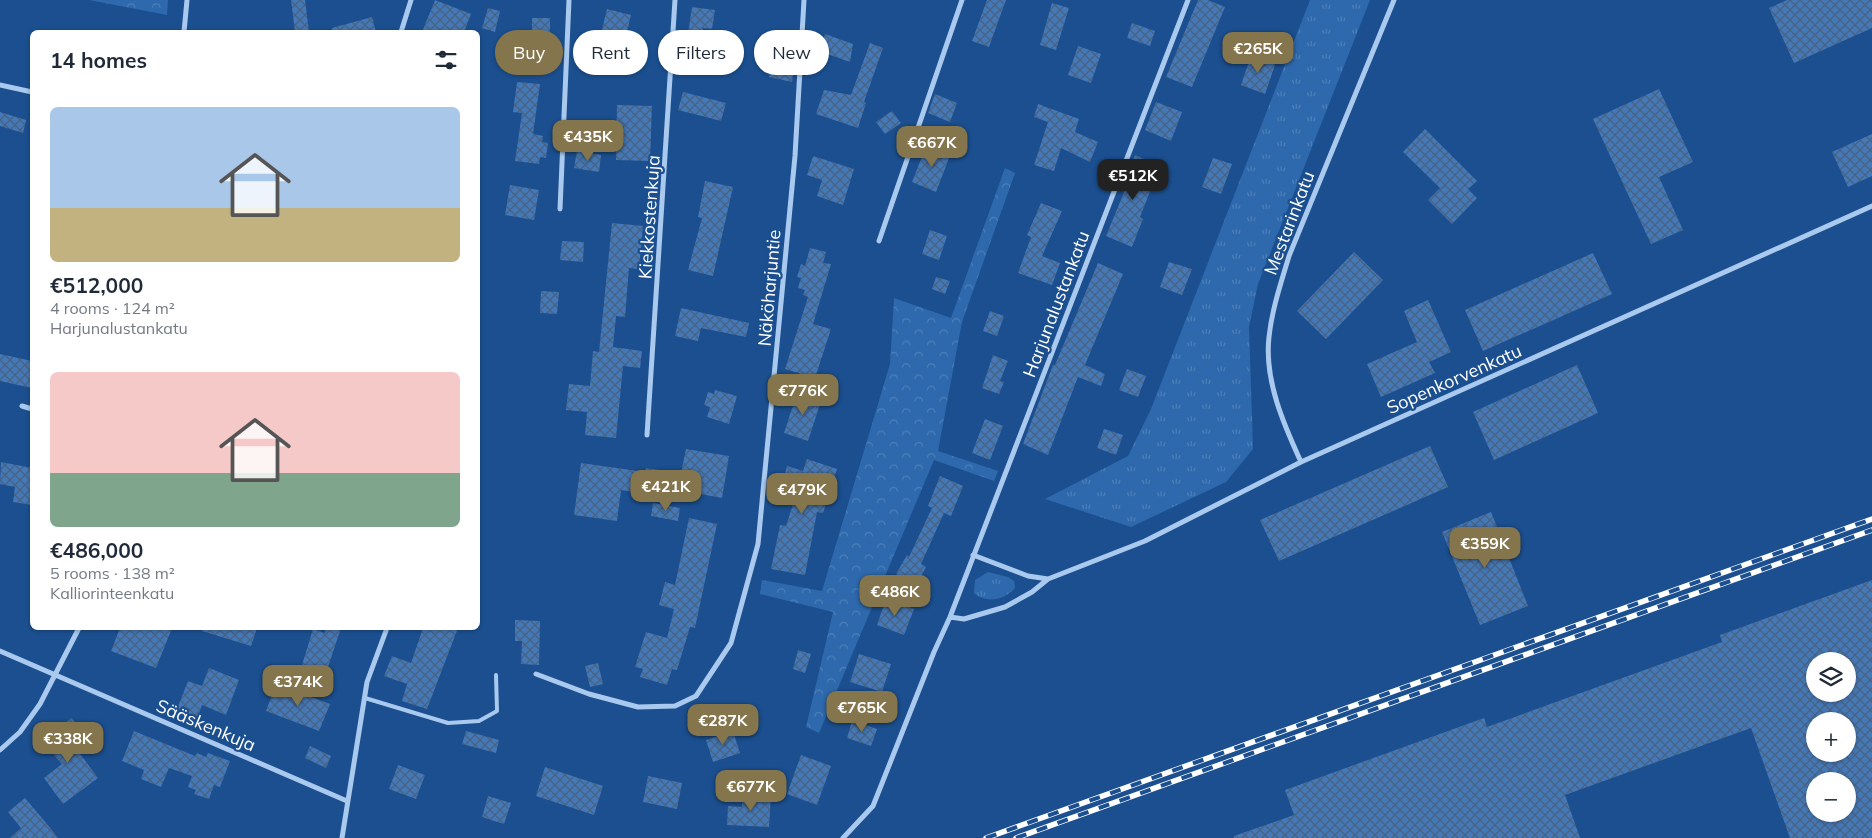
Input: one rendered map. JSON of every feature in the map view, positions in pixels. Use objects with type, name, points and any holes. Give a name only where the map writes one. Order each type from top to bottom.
[{"type":"street","points":[[184,30],[187,0]]},
{"type":"street","points":[[401,30],[411,0]]},
{"type":"street","points":[[560,209],[569,0]]},
{"type":"street","name":"Kiekkostenkuja","points":[[647,435],[676,0]]},
{"type":"street","name":"Näköharjuntie","points":[[536,674],[589,694],[638,707],[675,706],[696,696],[731,643],[758,544],[795,156],[804,0]]},
{"type":"street","points":[[880,241],[962,0]]},
{"type":"street","name":"Harjunalustankatu","points":[[843,838],[874,806],[934,652],[950,618],[1188,0]]},
{"type":"street","name":"Mestarinkatu","points":[[1301,462],[1281,418],[1271,369],[1269,339],[1276,297],[1289,256],[1394,0]]},
{"type":"street","points":[[0,85],[30,92]]},
{"type":"street","name":"Sopenkorvenkatu","points":[[1048,578],[1146,541],[1301,462],[1872,206]]},
{"type":"street","points":[[22,406],[30,408]]},
{"type":"street","points":[[973,555],[1028,576],[1048,578]]},
{"type":"street","points":[[950,618],[964,619],[1005,606],[1032,592],[1048,578]]},
{"type":"street","points":[[0,750],[20,732],[40,704],[78,630]]},
{"type":"street","points":[[342,838],[367,682],[386,630]]},
{"type":"street","name":"Sääskenkuja","points":[[0,651],[347,801]]},
{"type":"lane","points":[[364,698],[448,723],[479,721],[497,711],[496,675]]},
{"type":"green space","points":[[89,0],[168,0],[167,15]]},
{"type":"green space","points":[[1310,0],[1370,0],[1258,284],[1249,327],[1253,449],[1226,482],[1131,527],[1045,499],[1128,456],[1151,409]]},
{"type":"green space","points":[[1005,168],[1015,173],[962,322],[938,451],[998,471],[994,481],[934,460],[819,733],[806,727],[833,612],[760,594],[762,580],[822,591],[890,364],[894,298],[951,318]]},
{"type":"green space","points":[[988,572],[1008,577],[1014,581],[1015,588],[1001,598],[984,599],[974,593],[975,580]]},
{"type":"building","points":[[291,0],[305,0],[309,30],[295,30]]},
{"type":"building","points":[[435,0],[471,14],[465,30],[423,30]]},
{"type":"building","points":[[987,0],[1006,0],[989,47],[972,41]]},
{"type":"building","points":[[1198,0],[1208,0],[1225,7],[1192,87],[1166,77]]},
{"type":"building","points":[[1787,0],[1872,0],[1872,28],[1794,63],[1769,8]]},
{"type":"building","points":[[1052,3],[1069,8],[1056,50],[1040,45]]},
{"type":"building","points":[[692,7],[715,10],[712,29],[689,30]]},
{"type":"building","points":[[488,8],[500,11],[495,32],[482,28]]},
{"type":"building","points":[[607,9],[631,15],[627,30],[602,30]]},
{"type":"building","points":[[372,17],[375,30],[332,30],[332,28]]},
{"type":"building","points":[[532,18],[550,18],[550,30],[532,30]]},
{"type":"building","points":[[1132,23],[1155,31],[1150,46],[1127,38]]},
{"type":"building","points":[[829,35],[853,44],[850,62],[829,55]]},
{"type":"building","points":[[870,43],[883,48],[864,102],[866,103],[858,128],[816,114],[824,90],[851,95]]},
{"type":"building","points":[[1078,46],[1101,54],[1091,83],[1068,75]]},
{"type":"building","points":[[1252,53],[1276,62],[1265,94],[1241,85]]},
{"type":"building","points":[[769,75],[793,75],[792,82],[769,77]]},
{"type":"building","points":[[517,82],[540,84],[533,134],[543,136],[542,142],[548,143],[546,158],[540,157],[539,164],[515,161],[522,113],[513,112]]},
{"type":"building","points":[[1659,89],[1693,162],[1659,177],[1683,230],[1651,244],[1593,119]]},
{"type":"building","points":[[683,92],[726,103],[721,121],[678,110]]},
{"type":"building","points":[[935,94],[957,103],[950,122],[928,113]]},
{"type":"building","points":[[1156,102],[1182,112],[1171,141],[1145,130]]},
{"type":"building","points":[[1038,104],[1079,119],[1075,132],[1098,142],[1090,162],[1061,148],[1054,171],[1034,165],[1048,122],[1034,117]]},
{"type":"building","points":[[617,105],[652,106],[650,161],[616,160]]},
{"type":"building","points":[[892,111],[901,123],[885,134],[876,122]]},
{"type":"building","points":[[0,112],[26,120],[23,133],[0,126]]},
{"type":"building","points":[[1425,129],[1477,181],[1468,189],[1477,198],[1452,224],[1428,200],[1440,188],[1403,152]]},
{"type":"building","points":[[1872,134],[1872,176],[1848,187],[1832,152]]},
{"type":"building","points":[[927,144],[951,153],[936,192],[912,182]]},
{"type":"building","points":[[577,151],[601,155],[599,172],[574,168]]},
{"type":"building","points":[[1135,155],[1160,166],[1140,217],[1143,219],[1132,247],[1106,236],[1127,185],[1124,183]]},
{"type":"building","points":[[813,156],[854,169],[843,205],[817,196],[822,180],[807,175]]},
{"type":"building","points":[[1213,158],[1232,164],[1221,194],[1202,187]]},
{"type":"building","points":[[705,181],[733,187],[713,276],[688,270],[702,218],[698,217]]},
{"type":"building","points":[[510,185],[539,190],[534,220],[505,215]]},
{"type":"building","points":[[1041,203],[1062,211],[1042,256],[1060,263],[1052,285],[1018,273],[1031,237],[1027,235]]},
{"type":"building","points":[[612,223],[643,226],[639,269],[629,268],[625,317],[616,316],[613,347],[642,351],[640,368],[623,366],[616,438],[585,435],[587,412],[566,410],[569,384],[590,386],[593,351],[599,352]]},
{"type":"building","points":[[930,230],[947,236],[939,260],[922,254]]},
{"type":"building","points":[[562,241],[584,242],[583,262],[560,260]]},
{"type":"building","points":[[810,248],[826,252],[823,263],[831,264],[813,324],[831,329],[815,378],[785,369],[808,297],[803,295],[805,290],[798,288],[801,278],[797,277],[801,264],[805,266]]},
{"type":"building","points":[[1354,252],[1383,280],[1326,339],[1297,311]]},
{"type":"building","points":[[1593,253],[1612,294],[1483,351],[1465,310]]},
{"type":"building","points":[[1169,262],[1192,269],[1182,295],[1160,287]]},
{"type":"building","points":[[1098,263],[1123,274],[1085,365],[1105,374],[1101,386],[1078,377],[1048,455],[1023,444],[1053,365],[1055,365]]},
{"type":"building","points":[[936,277],[950,281],[945,294],[932,289]]},
{"type":"building","points":[[541,291],[559,292],[557,314],[540,313]]},
{"type":"building","points":[[1428,300],[1451,352],[1429,362],[1435,373],[1381,397],[1367,364],[1417,342],[1404,311]]},
{"type":"building","points":[[681,308],[749,323],[746,337],[701,328],[698,341],[675,336]]},
{"type":"building","points":[[990,311],[1004,316],[997,336],[983,331]]},
{"type":"building","points":[[0,354],[30,361],[30,388],[0,381]]},
{"type":"building","points":[[993,355],[1008,361],[1000,381],[1004,382],[999,394],[982,388]]},
{"type":"building","points":[[1577,365],[1598,413],[1494,460],[1473,412]]},
{"type":"building","points":[[1127,369],[1146,376],[1138,397],[1119,390]]},
{"type":"building","points":[[715,390],[737,396],[729,424],[707,417],[710,407],[704,405],[708,392],[714,394]]},
{"type":"building","points":[[798,390],[822,398],[808,441],[784,433]]},
{"type":"building","points":[[985,419],[1003,426],[990,460],[972,453]]},
{"type":"building","points":[[1104,429],[1123,435],[1116,455],[1097,448]]},
{"type":"building","points":[[1430,446],[1448,487],[1279,561],[1260,520]]},
{"type":"building","points":[[686,449],[729,456],[722,498],[695,493],[698,476],[681,473]]},
{"type":"building","points":[[807,459],[837,469],[823,513],[817,512],[805,575],[771,569],[780,525],[786,526],[797,492],[781,487],[787,466],[803,471]]},
{"type":"building","points":[[1,462],[30,468],[30,505],[13,502],[15,487],[0,484]]},
{"type":"building","points":[[581,463],[645,472],[646,468],[666,471],[662,496],[621,490],[617,521],[574,515]]},
{"type":"building","points":[[940,476],[963,486],[951,516],[944,513],[921,564],[926,567],[916,586],[896,574],[907,555],[909,557],[932,508],[928,506]]},
{"type":"building","points":[[653,503],[680,508],[678,521],[651,516]]},
{"type":"building","points":[[1491,512],[1528,606],[1480,625],[1442,532]]},
{"type":"building","points":[[689,518],[717,524],[695,628],[690,627],[677,670],[672,669],[667,685],[640,677],[643,669],[635,667],[646,632],[667,638],[674,609],[659,605],[665,582],[675,585]]},
{"type":"building","points":[[1872,580],[1872,838],[1790,838],[1751,728],[1565,795],[1580,838],[1234,838],[1234,836],[1294,815],[1285,790],[1484,718],[1487,727],[1722,642],[1720,635]]},
{"type":"building","points":[[886,599],[914,609],[904,635],[877,625]]},
{"type":"building","points":[[515,620],[540,621],[539,665],[521,664],[522,641],[515,641]]},
{"type":"building","points":[[119,630],[171,630],[156,668],[111,651]]},
{"type":"building","points":[[202,630],[256,630],[251,646]]},
{"type":"building","points":[[313,630],[325,633],[326,630],[340,630],[326,673],[302,665]]},
{"type":"building","points":[[422,630],[457,630],[427,709],[402,701],[407,684],[384,676],[392,656],[411,663]]},
{"type":"building","points":[[798,650],[811,654],[805,673],[793,669]]},
{"type":"building","points":[[859,654],[891,664],[882,692],[850,682]]},
{"type":"building","points":[[598,663],[603,684],[590,687],[585,666]]},
{"type":"building","points":[[209,668],[239,680],[226,715],[202,705],[198,717],[177,709],[188,681],[202,686]]},
{"type":"building","points":[[276,684],[330,704],[319,731],[266,711]]},
{"type":"building","points":[[71,718],[81,728],[69,739],[98,778],[63,804],[44,778],[62,764],[43,743]]},
{"type":"building","points":[[852,721],[877,729],[871,746],[847,738]]},
{"type":"building","points":[[134,731],[195,756],[197,753],[206,757],[208,753],[230,761],[220,787],[214,785],[209,799],[194,794],[196,790],[188,787],[192,776],[169,768],[161,787],[141,779],[144,770],[122,761]]},
{"type":"building","points":[[466,731],[499,740],[496,753],[462,744]]},
{"type":"building","points":[[733,731],[740,753],[713,762],[706,740]]},
{"type":"building","points":[[310,746],[331,756],[326,768],[305,758]]},
{"type":"building","points":[[801,755],[831,766],[817,805],[787,794]]},
{"type":"building","points":[[398,765],[425,775],[416,799],[389,789]]},
{"type":"building","points":[[545,767],[603,786],[594,815],[536,796]]},
{"type":"building","points":[[648,776],[682,783],[677,809],[643,802]]},
{"type":"building","points":[[743,794],[771,795],[769,827],[727,825],[728,806],[742,807]]},
{"type":"building","points":[[488,796],[511,803],[504,824],[482,817]]},
{"type":"building","points":[[25,798],[58,838],[10,838],[21,828],[8,812]]},
{"type":"railway","points":[[986,838],[1872,519]]},
{"type":"railway","points":[[1016,838],[1872,530]]}]
